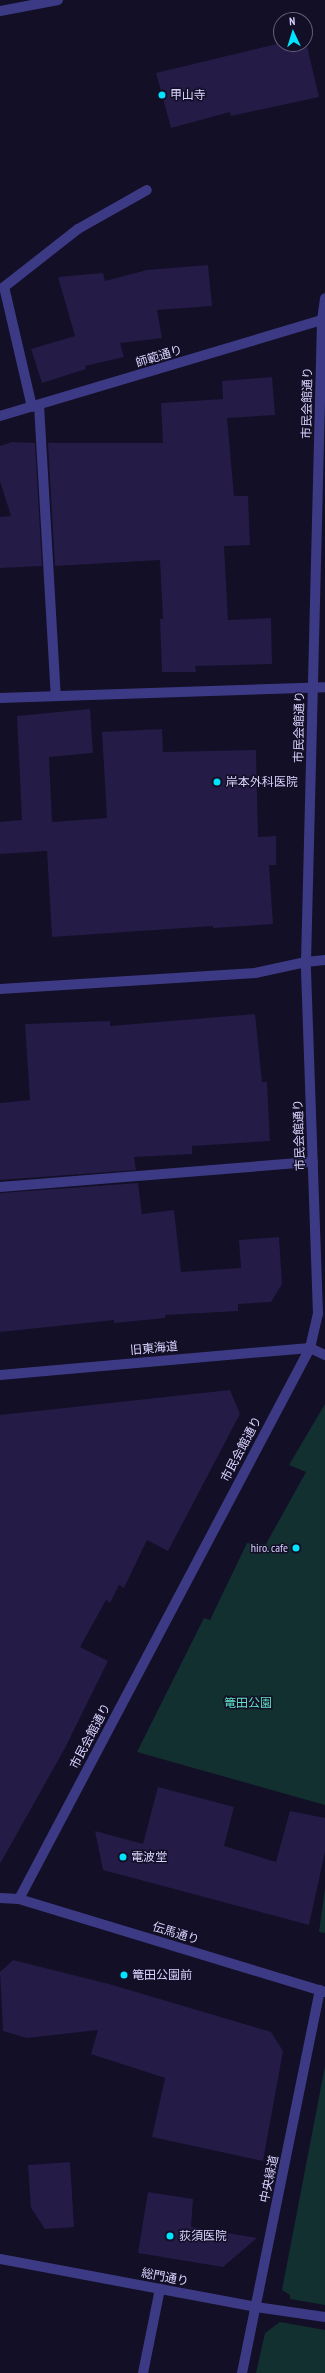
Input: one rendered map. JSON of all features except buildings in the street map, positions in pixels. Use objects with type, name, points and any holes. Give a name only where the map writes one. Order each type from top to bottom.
[{"type":"street","points":[[0,11],[58,0]]},
{"type":"street","points":[[56,696],[35,406],[4,287],[78,229],[147,190]]},
{"type":"street","name":"市民会館通り","points":[[19,1899],[310,1348],[318,1314],[306,962],[323,320],[325,298]]},
{"type":"street","name":"師範通り","points":[[0,416],[323,320]]},
{"type":"street","points":[[0,698],[325,687]]},
{"type":"street","points":[[0,989],[255,973],[306,962],[325,960]]},
{"type":"street","points":[[0,1187],[314,1162]]},
{"type":"street","points":[[310,1348],[325,1355]]},
{"type":"street","name":"旧東海道","points":[[0,1374],[310,1348]]},
{"type":"street","name":"伝馬通り","points":[[0,1898],[19,1899],[323,1991]]},
{"type":"street","name":"中央緑道","points":[[242,2373],[323,1991]]},
{"type":"street","name":"総門通り","points":[[0,2259],[256,2307],[325,2317]]},
{"type":"street","points":[[143,2373],[160,2289]]},
{"type":"green space","name":"篭田公園","points":[[325,1404],[325,1805],[137,1752],[204,1618],[210,1620],[247,1543],[266,1544],[306,1472],[289,1465]]},
{"type":"green space","points":[[325,1888],[325,1933],[319,1932]]},
{"type":"green space","points":[[325,2066],[325,2305],[290,2299],[290,2295],[282,2290]]},
{"type":"green space","points":[[280,2322],[325,2330],[325,2373],[256,2373],[265,2333]]},
{"type":"place","name":"甲山寺","points":[[162,95]]},
{"type":"place","name":"岸本外科医院","points":[[217,782]]},
{"type":"place","name":"hiro. cafe","points":[[296,1548]]},
{"type":"place","name":"電波堂","points":[[123,1857]]},
{"type":"place","name":"篭田公園前","points":[[124,1975]]},
{"type":"place","name":"荻須医院","points":[[170,2236]]}]
